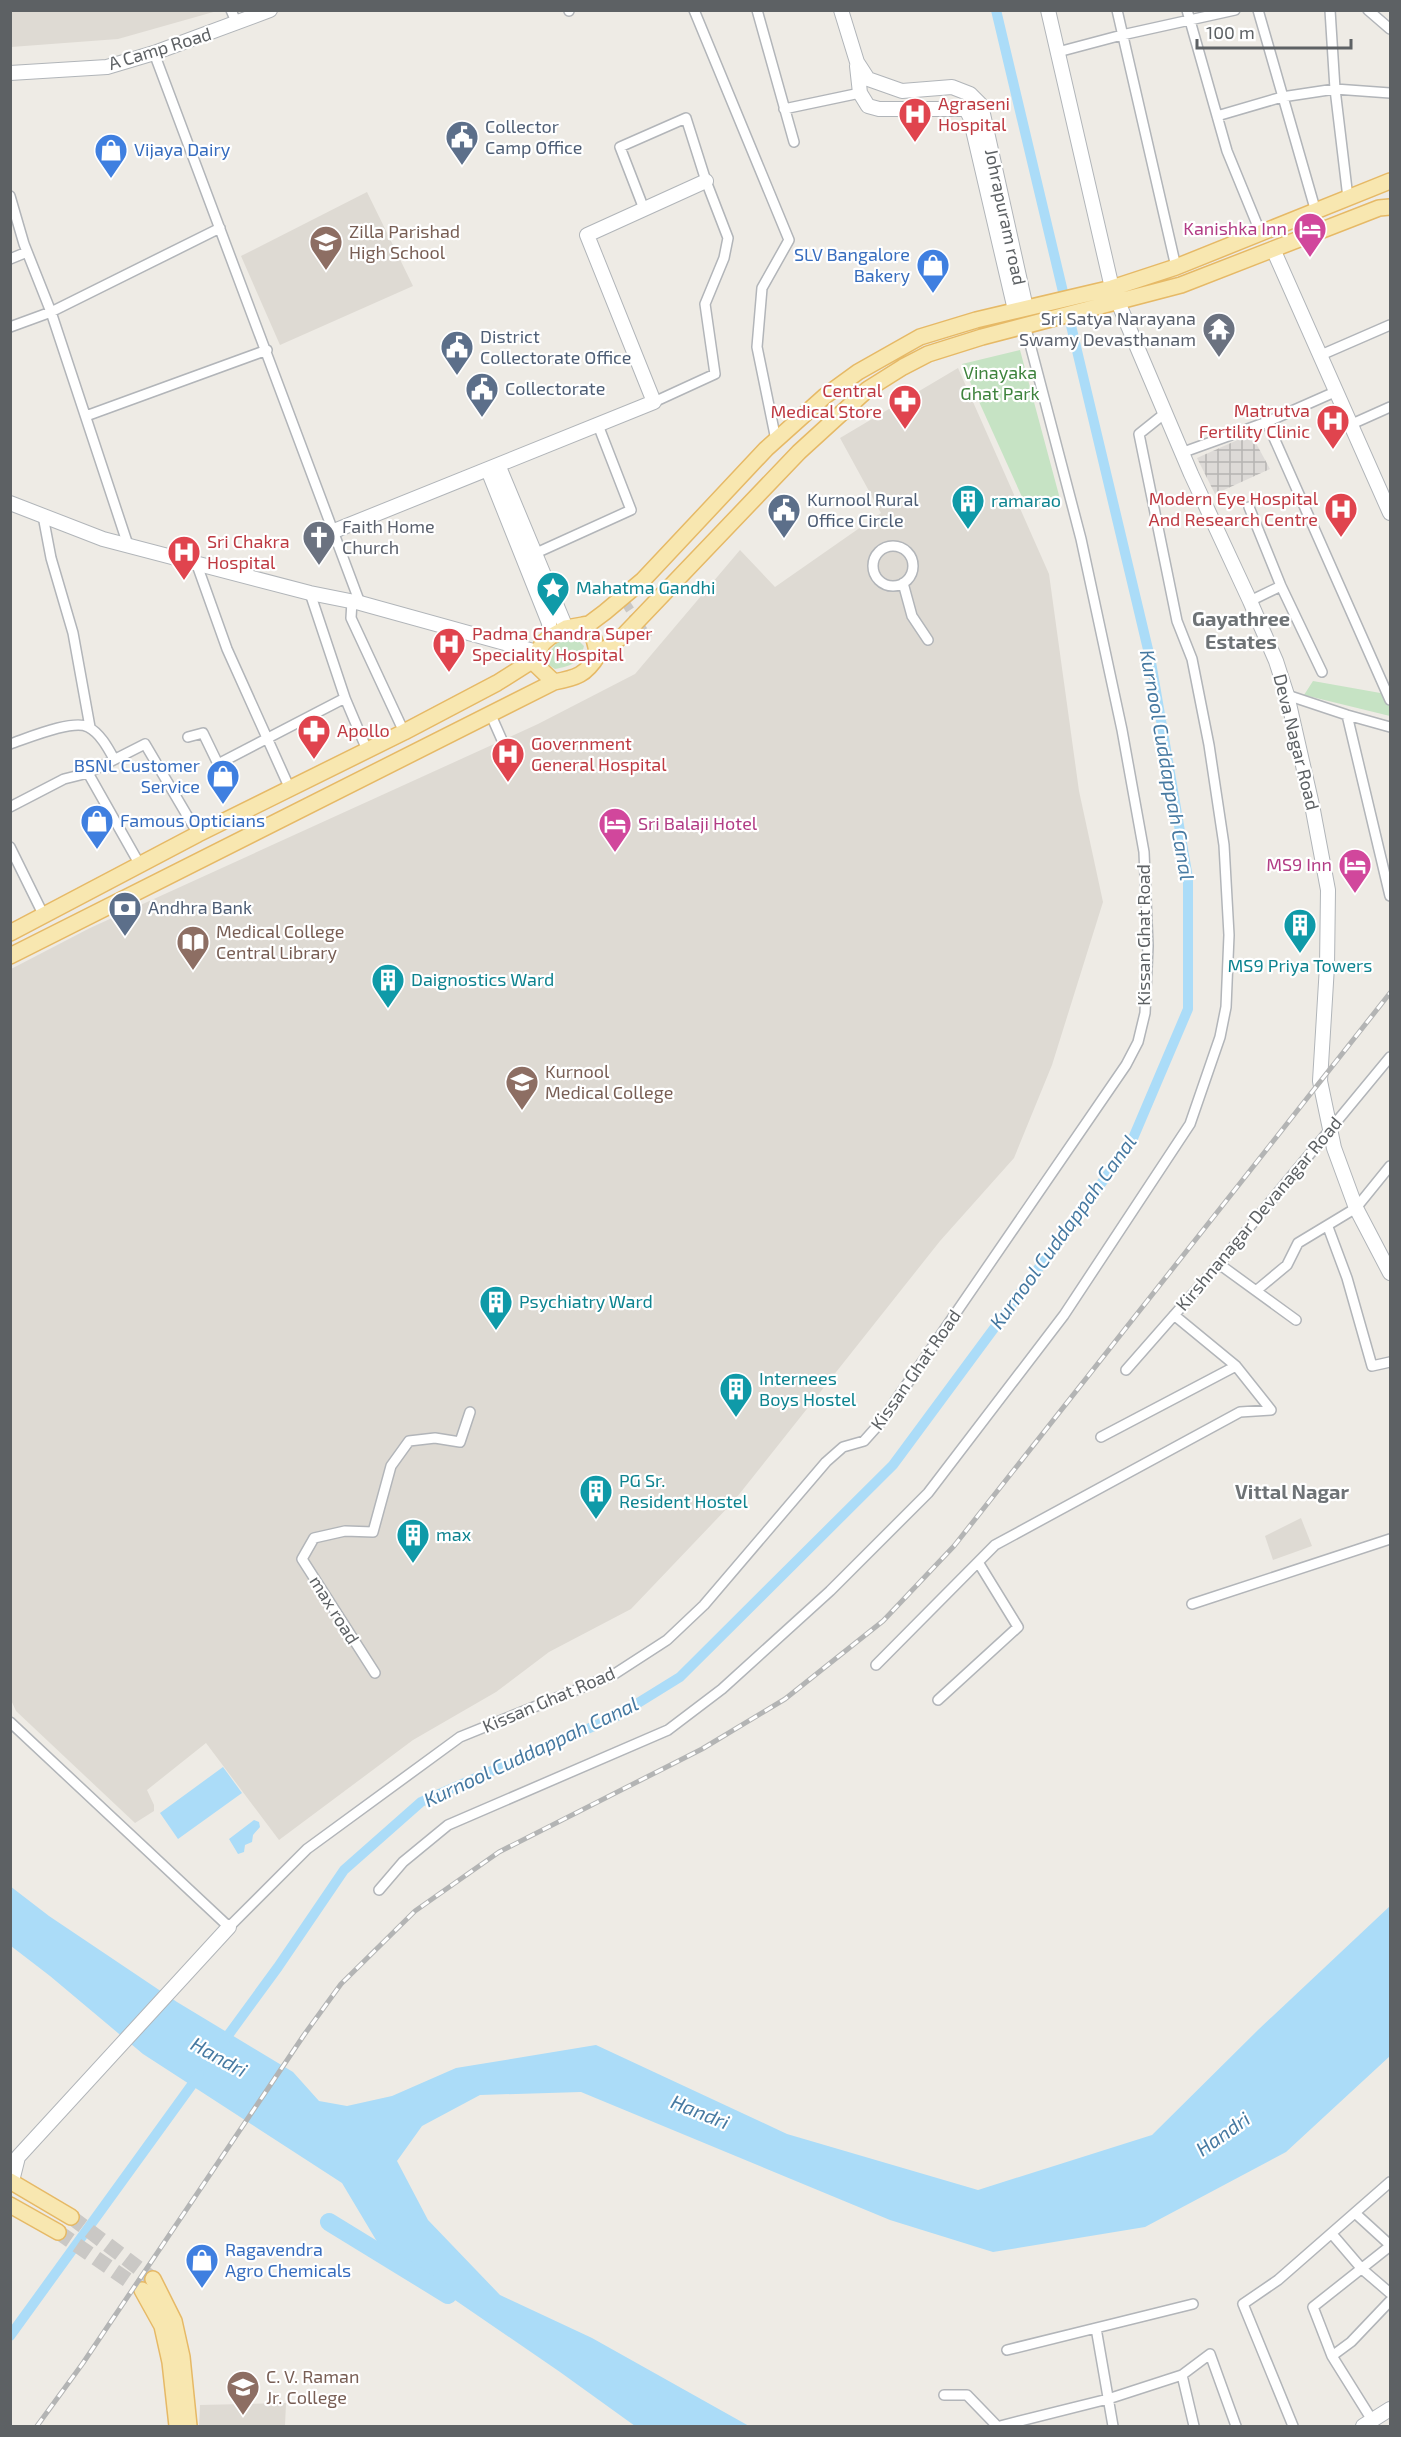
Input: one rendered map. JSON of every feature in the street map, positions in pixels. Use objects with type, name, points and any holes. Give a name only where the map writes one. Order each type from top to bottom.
[{"type":"main road","points":[[10,956],[490,713],[554,682],[574,678],[590,668],[598,655],[625,634],[800,452],[868,389],[928,354],[1115,295],[1176,267],[1316,213],[1390,181]]},
{"type":"main road","points":[[10,933],[198,834],[404,732],[497,683],[535,656],[550,637],[567,628],[589,624],[643,580],[776,440],[825,396],[858,372],[920,337],[1025,308],[1181,285],[1379,208],[1390,207]]},
{"type":"main road","points":[[583,625],[594,639],[598,655]]},
{"type":"main road","points":[[535,656],[554,682]]},
{"type":"main road","points":[[11,2181],[71,2217]]},
{"type":"main road","points":[[10,2205],[58,2232]]},
{"type":"main road","points":[[153,2279],[174,2321],[182,2357],[189,2427]]},
{"type":"main road","points":[[142,2290],[162,2326],[170,2362],[177,2427]]},
{"type":"street","points":[[231,10],[237,24]]},
{"type":"street","name":"A Camp Road","points":[[10,73],[107,67],[237,24],[270,10]]},
{"type":"street","points":[[694,10],[789,240],[762,288],[757,347],[776,440]]},
{"type":"street","points":[[757,10],[794,142]]},
{"type":"street","name":"Johrapuram road","points":[[841,10],[856,62],[868,79],[902,91],[952,87],[970,94],[981,105],[1025,308]]},
{"type":"street","name":"Deva Nagar Road","points":[[1048,10],[1115,295],[1181,453],[1276,661],[1287,695],[1312,805],[1328,890],[1327,966],[1320,1081],[1334,1148],[1356,1208],[1388,1263]]},
{"type":"street","points":[[1117,10],[1176,267]]},
{"type":"street","points":[[1058,52],[1188,15],[1235,10]]},
{"type":"street","points":[[1258,10],[1316,213]]},
{"type":"street","points":[[1330,10],[1335,88],[1348,198]]},
{"type":"street","points":[[1368,10],[1390,29]]},
{"type":"street","points":[[1188,15],[1227,151],[1261,234]]},
{"type":"street","points":[[154,53],[334,531],[356,602],[351,618],[404,732]]},
{"type":"street","points":[[784,109],[860,93],[856,62]]},
{"type":"street","points":[[1217,116],[1282,97],[1335,88],[1390,93]]},
{"type":"street","name":"Johrapuram road","points":[[860,93],[868,106],[879,109],[966,108],[1025,308]]},
{"type":"street","points":[[334,531],[654,402],[715,374],[705,304],[724,258],[728,238],[706,181],[686,118],[620,147],[644,209]]},
{"type":"street","points":[[654,402],[587,235],[706,181]]},
{"type":"street","points":[[10,196],[27,252],[51,312],[87,417],[128,545]]},
{"type":"street","points":[[10,327],[51,312],[220,228]]},
{"type":"street","points":[[1273,249],[1352,424],[1385,489],[1390,513]]},
{"type":"street","points":[[10,259],[27,252]]},
{"type":"street","name":"Kissan Ghat Road","points":[[229,1927],[307,1850],[460,1737],[613,1675],[667,1640],[704,1605],[826,1462],[843,1447],[864,1441],[882,1422],[1126,1065],[1138,1042],[1145,1013],[1148,946],[1144,852],[1122,730],[1031,323]]},
{"type":"street","points":[[1321,355],[1390,325]]},
{"type":"street","points":[[87,417],[267,350]]},
{"type":"street","points":[[1181,453],[1267,422],[1337,391]]},
{"type":"street","points":[[1352,424],[1390,407]]},
{"type":"street","points":[[379,1890],[403,1862],[448,1825],[668,1730],[722,1689],[830,1591],[928,1493],[1064,1315],[1190,1124],[1220,1037],[1226,1006],[1229,935],[1224,846],[1209,745],[1192,659],[1177,621],[1139,434],[1164,414]]},
{"type":"street","points":[[1267,422],[1390,700]]},
{"type":"street","points":[[528,556],[631,510],[598,425]]},
{"type":"street","points":[[493,468],[528,556],[549,623],[550,637]]},
{"type":"street","points":[[10,503],[103,539],[196,565],[356,602],[535,656]]},
{"type":"street","points":[[1249,507],[1281,586],[1322,672]]},
{"type":"street","points":[[43,516],[51,558],[73,633],[90,727],[106,744],[114,759]]},
{"type":"street","points":[[892,546],[905,550],[909,554],[912,571],[903,583],[890,586],[875,575],[873,561],[880,550],[892,546]]},
{"type":"street","points":[[528,556],[567,628]]},
{"type":"street","points":[[196,565],[227,649],[290,789]]},
{"type":"street","points":[[903,583],[912,616],[928,640]]},
{"type":"street","points":[[1250,601],[1281,586]]},
{"type":"street","points":[[310,593],[345,698],[367,750]]},
{"type":"street","points":[[1287,695],[1347,715],[1390,726]]},
{"type":"street","points":[[189,737],[203,733],[218,764],[345,698]]},
{"type":"street","points":[[490,713],[513,765]]},
{"type":"street","points":[[1347,715],[1390,896]]},
{"type":"street","points":[[10,744],[77,724],[90,727]]},
{"type":"street","points":[[10,807],[64,779],[88,772],[145,744],[198,834]]},
{"type":"street","points":[[88,772],[140,865]]},
{"type":"street","points":[[10,847],[44,916]]},
{"type":"street","name":"Kirshnanagar Devanagar Road","points":[[1126,1370],[1219,1264],[1390,1057]]},
{"type":"street","points":[[1257,1290],[1287,1265],[1298,1243],[1328,1227],[1356,1208],[1390,1166]]},
{"type":"street","points":[[1328,1227],[1347,1278],[1372,1366],[1390,1362]]},
{"type":"street","points":[[1219,1264],[1296,1320]]},
{"type":"street","points":[[876,1665],[995,1545],[1240,1412],[1271,1410],[1236,1366],[1174,1315]]},
{"type":"street","points":[[1101,1437],[1236,1366]]},
{"type":"street","name":"max road","points":[[375,1674],[302,1559],[314,1538],[345,1531],[373,1532],[391,1466],[409,1441],[435,1438],[460,1442],[470,1412]]},
{"type":"street","points":[[1192,1604],[1390,1539]]},
{"type":"street","points":[[938,1700],[1018,1628],[978,1562]]},
{"type":"street","points":[[10,1722],[229,1927],[18,2157],[11,2181]]},
{"type":"street","points":[[1293,2427],[1243,2304],[1278,2280],[1389,2186]]},
{"type":"street","points":[[1355,2213],[1390,2245],[1313,2307],[1332,2356],[1367,2423],[1390,2409]]},
{"type":"street","points":[[1332,2234],[1362,2269],[1390,2293]]},
{"type":"street","points":[[1332,2356],[1351,2342],[1390,2301]]},
{"type":"street","points":[[1006,2350],[1193,2304]]},
{"type":"street","points":[[1096,2328],[1113,2427]]},
{"type":"street","points":[[944,2395],[967,2394],[998,2427],[1108,2399],[1182,2375],[1210,2354],[1236,2427]]},
{"type":"street","points":[[1182,2375],[1194,2427]]},
{"type":"shaded area","points":[[11,10],[217,11],[118,39],[11,47]]},
{"type":"shaded area","name":"Zilla Parishad High School","points":[[367,192],[413,286],[280,345],[241,256]]},
{"type":"shaded area","name":"Kurnool Medical College","points":[[958,368],[1049,574],[1079,791],[1103,902],[1052,1065],[1014,1158],[940,1241],[733,1502],[631,1609],[549,1652],[496,1692],[413,1740],[279,1840],[206,1743],[147,1790],[154,1805],[154,1811],[135,1823],[16,1711],[11,1700],[11,969],[90,928],[538,724],[635,674],[740,550],[775,587],[881,513],[840,438]]},
{"type":"shaded area","points":[[1251,434],[1270,469],[1215,494],[1197,458]]},
{"type":"shaded area","points":[[1301,1518],[1312,1546],[1273,1560],[1265,1536]]},
{"type":"shaded area","name":"C. V. Raman Jr. College","points":[[286,2403],[285,2426],[199,2426],[200,2405]]},
{"type":"green space","name":"Vinayaka Ghat Park","points":[[1020,350],[1060,499],[1027,508],[962,364]]},
{"type":"green space","points":[[575,637],[584,646],[577,660],[570,665],[555,669],[549,665],[546,658],[557,642]]},
{"type":"green space","points":[[1313,681],[1386,694],[1390,704],[1390,716],[1304,695]]},
{"type":"water","points":[[223,1767],[242,1793],[178,1839],[160,1813]]},
{"type":"water","points":[[254,1820],[259,1822],[260,1827],[253,1835],[252,1842],[245,1845],[244,1852],[238,1854],[229,1839]]},
{"type":"water","name":"Handri","points":[[10,1886],[49,1916],[177,2002],[293,2072],[319,2101],[347,2106],[392,2096],[456,2068],[596,2045],[787,2134],[978,2190],[1152,2135],[1259,2029],[1390,1906],[1390,2056],[1286,2152],[1145,2227],[993,2252],[890,2220],[581,2092],[480,2095],[422,2126],[397,2161],[428,2220],[500,2295],[592,2338],[749,2426],[635,2426],[382,2250],[342,2183],[143,2054],[11,1946]]},
{"type":"waterway","name":"Kurnool Cuddappah Canal","points":[[221,2045],[344,1870],[421,1802],[617,1716],[680,1677],[893,1465],[1131,1143],[1188,1009],[1188,878],[1151,662],[996,10]]},
{"type":"waterway","points":[[10,2336],[199,2075]]},
{"type":"waterway","points":[[329,2222],[448,2295]]},
{"type":"tunnel","points":[[618,591],[648,638]]},
{"type":"tunnel","points":[[71,2217],[153,2279]]},
{"type":"tunnel","points":[[58,2232],[142,2290]]},
{"type":"railway","points":[[37,2426],[83,2363],[304,2035],[341,1984],[415,1911],[499,1852],[702,1749],[785,1699],[883,1621],[954,1546],[1390,993]]},
{"type":"place","name":"Agraseni Hospital","points":[[915,143]]},
{"type":"place","name":"Collector Camp Office","points":[[462,166]]},
{"type":"place","name":"Vijaya Dairy","points":[[111,179]]},
{"type":"place","name":"Kanishka Inn","points":[[1310,258]]},
{"type":"place","name":"Zilla Parishad High School","points":[[326,271]]},
{"type":"place","name":"SLV Bangalore Bakery","points":[[933,294]]},
{"type":"place","name":"Sri Satya Narayana Swamy Devasthanam","points":[[1219,358]]},
{"type":"place","name":"District Collectorate Office","points":[[457,376]]},
{"type":"place","name":"Collectorate","points":[[482,418]]},
{"type":"place","name":"Central Medical Store","points":[[905,430]]},
{"type":"place","name":"Matrutva Fertility Clinic","points":[[1333,450]]},
{"type":"place","name":"ramarao","points":[[968,530]]},
{"type":"place","name":"Modern Eye Hospital And Research Centre","points":[[1341,538]]},
{"type":"place","name":"Kurnool Rural Office Circle","points":[[784,539]]},
{"type":"place","name":"Faith Home Church","points":[[319,566]]},
{"type":"place","name":"Sri Chakra Hospital","points":[[184,581]]},
{"type":"place","name":"Mahatma Gandhi","points":[[553,617]]},
{"type":"place","name":"Padma Chandra Super Speciality Hospital","points":[[449,673]]},
{"type":"place","name":"Apollo","points":[[314,760]]},
{"type":"place","name":"Government General Hospital","points":[[508,783]]},
{"type":"place","name":"BSNL Customer Service","points":[[223,805]]},
{"type":"place","name":"Famous Opticians","points":[[97,850]]},
{"type":"place","name":"Sri Balaji Hotel","points":[[615,853]]},
{"type":"place","name":"MS9 Inn","points":[[1355,894]]},
{"type":"place","name":"Andhra Bank","points":[[125,937]]},
{"type":"place","name":"MS9 Priya Towers","points":[[1300,954]]},
{"type":"place","name":"Medical College Central Library","points":[[193,971]]},
{"type":"place","name":"Daignostics Ward","points":[[388,1009]]},
{"type":"place","name":"Kurnool Medical College","points":[[522,1111]]},
{"type":"place","name":"Psychiatry Ward","points":[[496,1331]]},
{"type":"place","name":"Internees Boys Hostel","points":[[736,1418]]},
{"type":"place","name":"PG Sr. Resident Hostel","points":[[596,1520]]},
{"type":"place","name":"max","points":[[413,1564]]},
{"type":"place","name":"Ragavendra Agro Chemicals","points":[[202,2289]]},
{"type":"place","name":"C. V. Raman Jr. College","points":[[243,2416]]},
{"type":"district","name":"Gayathree Estates","points":[[1241,630]]},
{"type":"district","name":"Vittal Nagar","points":[[1292,1492]]}]
